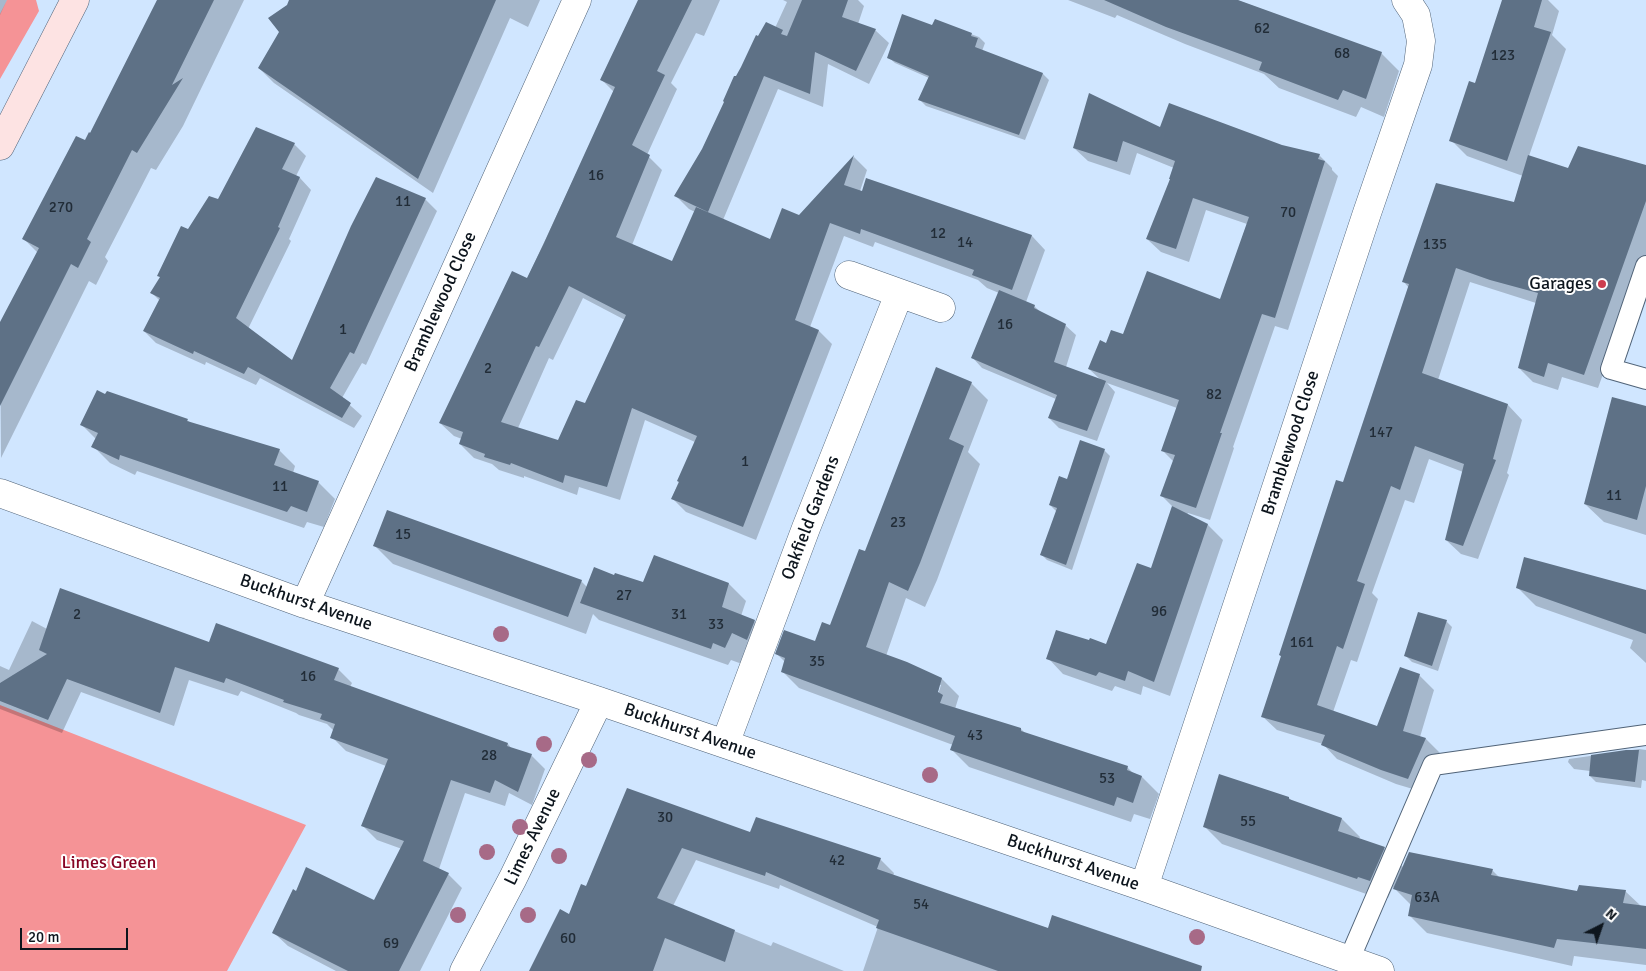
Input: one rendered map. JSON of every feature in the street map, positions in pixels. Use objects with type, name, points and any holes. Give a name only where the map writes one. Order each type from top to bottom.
[{"type":"street","points":[[0,146],[75,0]]},
{"type":"street","name":"Bramblewood Close","points":[[305,604],[577,0]]},
{"type":"street","name":"Bramblewood Close","points":[[1144,887],[1367,213],[1418,66],[1421,41],[1416,15],[1406,0]]},
{"type":"street","points":[[849,275],[941,308]]},
{"type":"street","name":"Oakfield Gardens","points":[[725,744],[806,528],[899,294]]},
{"type":"street","name":"Buckhurst Avenue","points":[[0,494],[305,604],[599,701],[1144,887],[1380,971]]},
{"type":"street","name":"Limes Avenue","points":[[464,971],[513,878],[599,701]]},
{"type":"lane","points":[[1646,266],[1611,369],[1646,379]]},
{"type":"lane","points":[[1349,960],[1433,765],[1646,735]]},
{"type":"green space","points":[[7,0],[36,0],[39,11],[0,79],[0,14]]},
{"type":"green space","name":"Limes Green","points":[[0,705],[306,825],[227,971],[0,971]]},
{"type":"building","points":[[157,0],[214,0],[172,85],[183,78],[137,153],[132,150],[87,239],[91,242],[78,268],[71,264],[0,406],[0,322],[39,248],[22,239],[76,136],[85,140],[90,133]]},
{"type":"building","points":[[289,0],[496,0],[418,179],[258,68],[279,32],[268,18],[287,5]]},
{"type":"building","points":[[638,0],[692,0],[657,71],[665,75],[632,145],[650,155],[616,237],[672,261],[696,207],[770,239],[782,208],[799,215],[854,155],[844,185],[862,191],[866,178],[1032,235],[1012,290],[972,275],[974,270],[861,229],[860,234],[830,223],[795,320],[819,330],[743,527],[671,499],[697,436],[632,408],[607,487],[565,475],[563,483],[511,463],[510,465],[484,457],[485,454],[459,444],[463,432],[439,423],[512,271],[527,278],[544,243],[615,87],[600,80]],"holes":[[[569,286],[626,315],[585,403],[576,400],[558,440],[501,422],[536,346],[539,347]]]},
{"type":"building","points":[[802,0],[848,0],[842,17],[876,29],[856,71],[815,52],[810,94],[764,76],[708,212],[674,196],[702,149],[734,76],[736,76],[741,67],[756,35],[758,36],[766,22],[783,30],[781,34],[787,36]]},
{"type":"building","points":[[1104,0],[1238,0],[1382,52],[1366,99],[1343,90],[1338,100],[1259,70],[1262,62],[1166,27]]},
{"type":"building","points":[[1502,0],[1542,0],[1534,27],[1551,32],[1507,161],[1449,141],[1469,81],[1475,83]]},
{"type":"building","points":[[902,14],[932,25],[935,19],[972,33],[971,36],[978,38],[975,47],[1043,73],[1019,135],[918,100],[929,76],[887,58]]},
{"type":"building","points":[[1089,93],[1160,127],[1169,103],[1282,145],[1320,154],[1318,159],[1325,161],[1275,318],[1262,314],[1196,508],[1160,496],[1175,455],[1161,451],[1179,400],[1088,369],[1100,340],[1106,343],[1111,330],[1123,334],[1147,271],[1220,299],[1249,217],[1193,198],[1176,249],[1146,239],[1170,179],[1175,161],[1123,141],[1117,162],[1073,148]]},
{"type":"building","points":[[256,127],[295,143],[282,169],[300,177],[278,227],[280,228],[236,318],[292,360],[351,226],[376,177],[426,198],[354,354],[350,352],[330,388],[351,403],[342,418],[248,367],[244,374],[194,351],[193,354],[143,331],[160,298],[150,293],[160,277],[157,276],[181,226],[188,229],[209,196],[218,199]]},
{"type":"building","points":[[1578,146],[1646,165],[1646,201],[1584,375],[1548,363],[1544,377],[1518,368],[1538,293],[1490,280],[1456,268],[1422,373],[1508,404],[1493,459],[1496,460],[1463,546],[1445,540],[1464,464],[1415,446],[1400,490],[1391,486],[1357,581],[1365,584],[1343,649],[1337,646],[1317,705],[1377,726],[1400,667],[1420,674],[1403,731],[1426,738],[1408,779],[1321,745],[1325,735],[1261,717],[1281,656],[1279,655],[1336,480],[1343,482],[1409,284],[1402,282],[1436,183],[1514,202],[1528,155],[1568,168]]},
{"type":"building","points":[[999,290],[1035,305],[1034,308],[1066,324],[1054,362],[1106,381],[1087,431],[1048,418],[1057,395],[971,358]]},
{"type":"building","points":[[936,367],[972,382],[949,439],[964,446],[908,591],[889,582],[866,647],[907,662],[942,678],[938,692],[943,695],[940,703],[1021,728],[1021,731],[1128,766],[1127,770],[1142,776],[1133,803],[1117,797],[1114,806],[950,750],[955,736],[781,672],[785,658],[775,654],[784,630],[815,641],[822,622],[830,625],[859,549],[865,551]]},
{"type":"building","points":[[97,390],[105,394],[107,391],[188,419],[187,421],[280,449],[274,465],[319,481],[307,512],[291,506],[287,512],[120,455],[119,460],[91,447],[98,433],[80,425]]},
{"type":"building","points":[[1612,397],[1646,406],[1646,486],[1637,520],[1584,504]]},
{"type":"building","points":[[1080,440],[1105,449],[1066,565],[1040,555],[1057,508],[1049,505],[1059,476],[1067,479]]},
{"type":"building","points":[[1172,506],[1208,524],[1154,682],[1128,671],[1125,681],[1099,672],[1096,676],[1046,659],[1056,630],[1106,644],[1137,563],[1151,568]]},
{"type":"building","points":[[387,510],[582,580],[568,617],[373,546]]},
{"type":"building","points":[[654,555],[729,583],[722,607],[755,620],[747,640],[732,633],[725,648],[713,643],[711,649],[580,603],[594,567],[614,575],[615,573],[643,582]]},
{"type":"building","points":[[1524,557],[1646,590],[1646,634],[1516,588]]},
{"type":"building","points":[[60,588],[209,642],[216,623],[339,668],[334,680],[508,743],[507,746],[532,754],[518,792],[495,780],[490,793],[451,780],[423,861],[449,873],[399,971],[348,971],[272,933],[293,889],[296,891],[306,867],[374,900],[404,841],[361,826],[388,759],[330,738],[335,724],[320,719],[322,714],[283,702],[284,700],[226,678],[224,683],[175,667],[160,713],[67,679],[48,720],[0,701],[0,683],[47,654],[39,650]]},
{"type":"building","points":[[1418,612],[1447,620],[1432,666],[1404,656]]},
{"type":"building","points":[[1639,750],[1635,782],[1589,776],[1591,755]]},
{"type":"building","points":[[1219,774],[1289,797],[1289,799],[1342,818],[1338,831],[1385,847],[1370,881],[1358,877],[1357,879],[1203,827]]},
{"type":"building","points":[[627,788],[750,832],[756,817],[881,858],[877,869],[1048,928],[1052,915],[1202,966],[1201,971],[998,971],[876,928],[879,920],[766,872],[765,876],[682,848],[657,898],[735,930],[725,962],[665,938],[653,971],[529,971],[560,909],[569,914],[581,884],[586,886]]},
{"type":"building","points":[[1409,852],[1493,869],[1491,875],[1577,891],[1579,885],[1626,890],[1623,903],[1646,906],[1646,949],[1557,939],[1554,948],[1408,916],[1412,895],[1393,889]]},
{"type":"place","name":"Garages","points":[[1602,284]]}]
